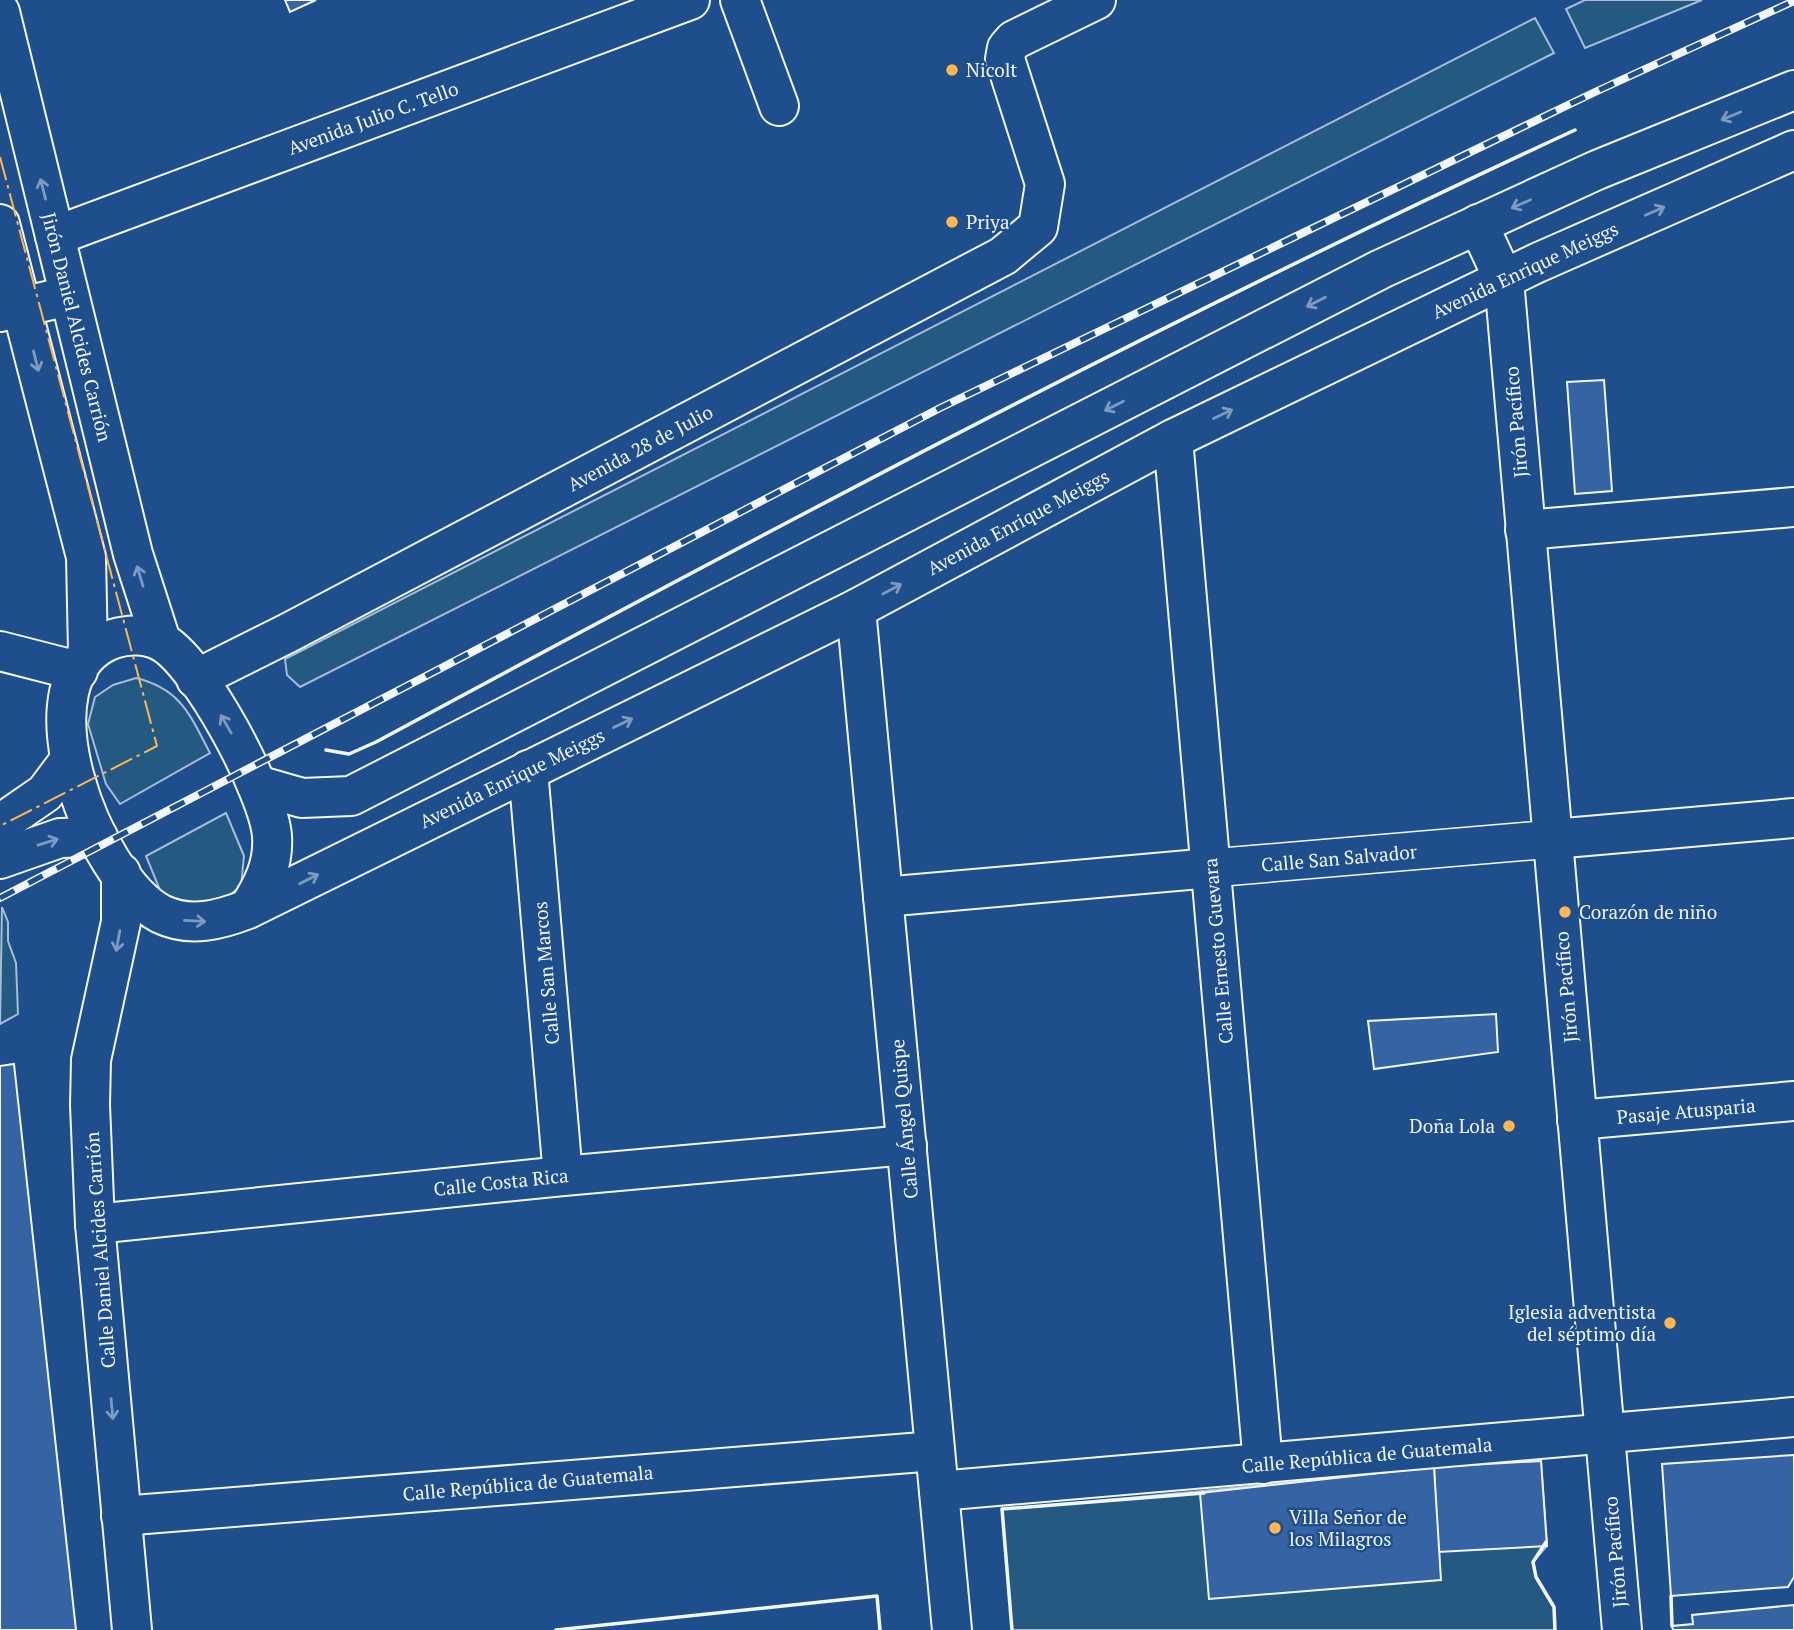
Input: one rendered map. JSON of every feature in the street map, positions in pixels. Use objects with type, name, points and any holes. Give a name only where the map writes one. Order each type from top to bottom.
[{"type":"street","name":"Avenida Julio C. Tello","points":[[55,236],[690,0]]},
{"type":"street","points":[[740,0],[779,106]]},
{"type":"street","name":"Avenida 28 de Julio","points":[[196,679],[1003,256],[1038,227],[1045,184],[1006,59],[1007,48],[1014,40],[1096,0]]},
{"type":"street","name":"Jirón Daniel Alcides Carrión","points":[[0,12],[133,554],[161,641]]},
{"type":"street","points":[[257,785],[278,794],[302,798],[351,796],[1381,269],[1597,170],[1794,90]]},
{"type":"street","name":"Avenida Enrique Meiggs","points":[[248,909],[856,608],[1173,439],[1504,280],[1794,150]]},
{"type":"street","points":[[0,224],[11,309],[86,556],[83,661],[68,700],[66,731],[69,761],[81,800],[98,837],[138,897],[162,914],[191,922],[220,920],[248,909],[262,887],[271,862],[272,835],[257,785],[233,736],[196,679],[161,641],[142,636],[122,636],[83,661],[0,651]]},
{"type":"street","name":"Jirón Pacífico","points":[[1478,224],[1504,280],[1622,1630]]},
{"type":"street","points":[[11,309],[68,296]]},
{"type":"street","name":"Calle Ernesto Guevara","points":[[1173,439],[1263,1464]]},
{"type":"street","points":[[1525,530],[1794,507]]},
{"type":"street","name":"Calle Ángel Quispe","points":[[856,608],[952,1630]]},
{"type":"street","points":[[0,824],[45,793],[69,761]]},
{"type":"street","name":"Calle San Marcos","points":[[528,770],[563,1176]]},
{"type":"street","points":[[351,796],[340,818],[342,831],[351,841],[363,846],[375,845]]},
{"type":"street","name":"Calle San Salvador","points":[[883,897],[1794,818]]},
{"type":"street","points":[[0,859],[60,838],[98,837]]},
{"type":"street","name":"Calle Daniel Alcides Carrión","points":[[121,873],[121,922],[91,1060],[95,1224],[132,1630]]},
{"type":"street","name":"Pasaje Atusparia","points":[[1577,1120],[1794,1101]]},
{"type":"street","name":"Calle Costa Rica","points":[[95,1224],[563,1176],[907,1145]]},
{"type":"street","name":"Calle República de Guatemala","points":[[939,1491],[1794,1418]]},
{"type":"street","name":"Calle República de Guatemala","points":[[121,1516],[934,1451]]},
{"type":"shaded area","points":[[1585,0],[1702,0],[1585,48],[1566,9]]},
{"type":"shaded area","points":[[1535,18],[1554,53],[300,687],[287,675],[285,659]]},
{"type":"shaded area","points":[[136,678],[164,689],[182,705],[210,753],[120,804],[106,784],[88,724],[95,697],[113,685]]},
{"type":"shaded area","points":[[226,813],[244,856],[241,886],[222,901],[166,905],[146,856]]},
{"type":"shaded area","points":[[2,907],[8,922],[8,941],[16,963],[18,1014],[0,1024]]},
{"type":"shaded area","name":"Villa Señor de los Milagros","points":[[1541,1461],[1547,1546],[1533,1562],[1536,1577],[1554,1607],[1555,1630],[1012,1630],[1002,1509]]},
{"type":"building","points":[[285,0],[316,0],[290,12]]},
{"type":"building","points":[[1604,380],[1612,491],[1575,494],[1567,382]]},
{"type":"building","points":[[1496,1014],[1498,1052],[1374,1069],[1368,1021]]},
{"type":"building","points":[[14,1064],[76,1630],[0,1630],[0,1066]]},
{"type":"building","points":[[1794,1455],[1794,1577],[1788,1587],[1671,1596],[1662,1464]]},
{"type":"building","points":[[1541,1461],[1547,1546],[1438,1552],[1434,1467]]},
{"type":"building","points":[[1434,1467],[1441,1580],[1209,1599],[1200,1493]]},
{"type":"building","points":[[1794,1605],[1794,1630],[1673,1630],[1672,1626],[1693,1624],[1692,1615]]},
{"type":"railway","points":[[0,898],[940,408],[1595,92],[1794,1]]},
{"type":"wall","points":[[326,750],[349,754],[376,742],[822,504],[1121,350],[1575,130]]},
{"type":"wall","points":[[1012,1630],[1002,1509],[1204,1493]]},
{"type":"wall","points":[[1546,1542],[1533,1562],[1536,1577],[1554,1607],[1555,1630]]},
{"type":"wall","points":[[556,1630],[877,1596],[880,1630]]},
{"type":"wall","points":[[1671,1596],[1672,1626]]},
{"type":"power","points":[[0,157],[157,746],[0,826]]},
{"type":"place","name":"Nicolt","points":[[952,70]]},
{"type":"place","name":"Priya","points":[[952,222]]},
{"type":"place","name":"Corazón de niño","points":[[1565,912]]},
{"type":"place","name":"Doña Lola","points":[[1509,1126]]},
{"type":"place","name":"Iglesia adventista del séptimo día","points":[[1670,1323]]},
{"type":"place","name":"Villa Señor de los Milagros","points":[[1275,1528]]}]
